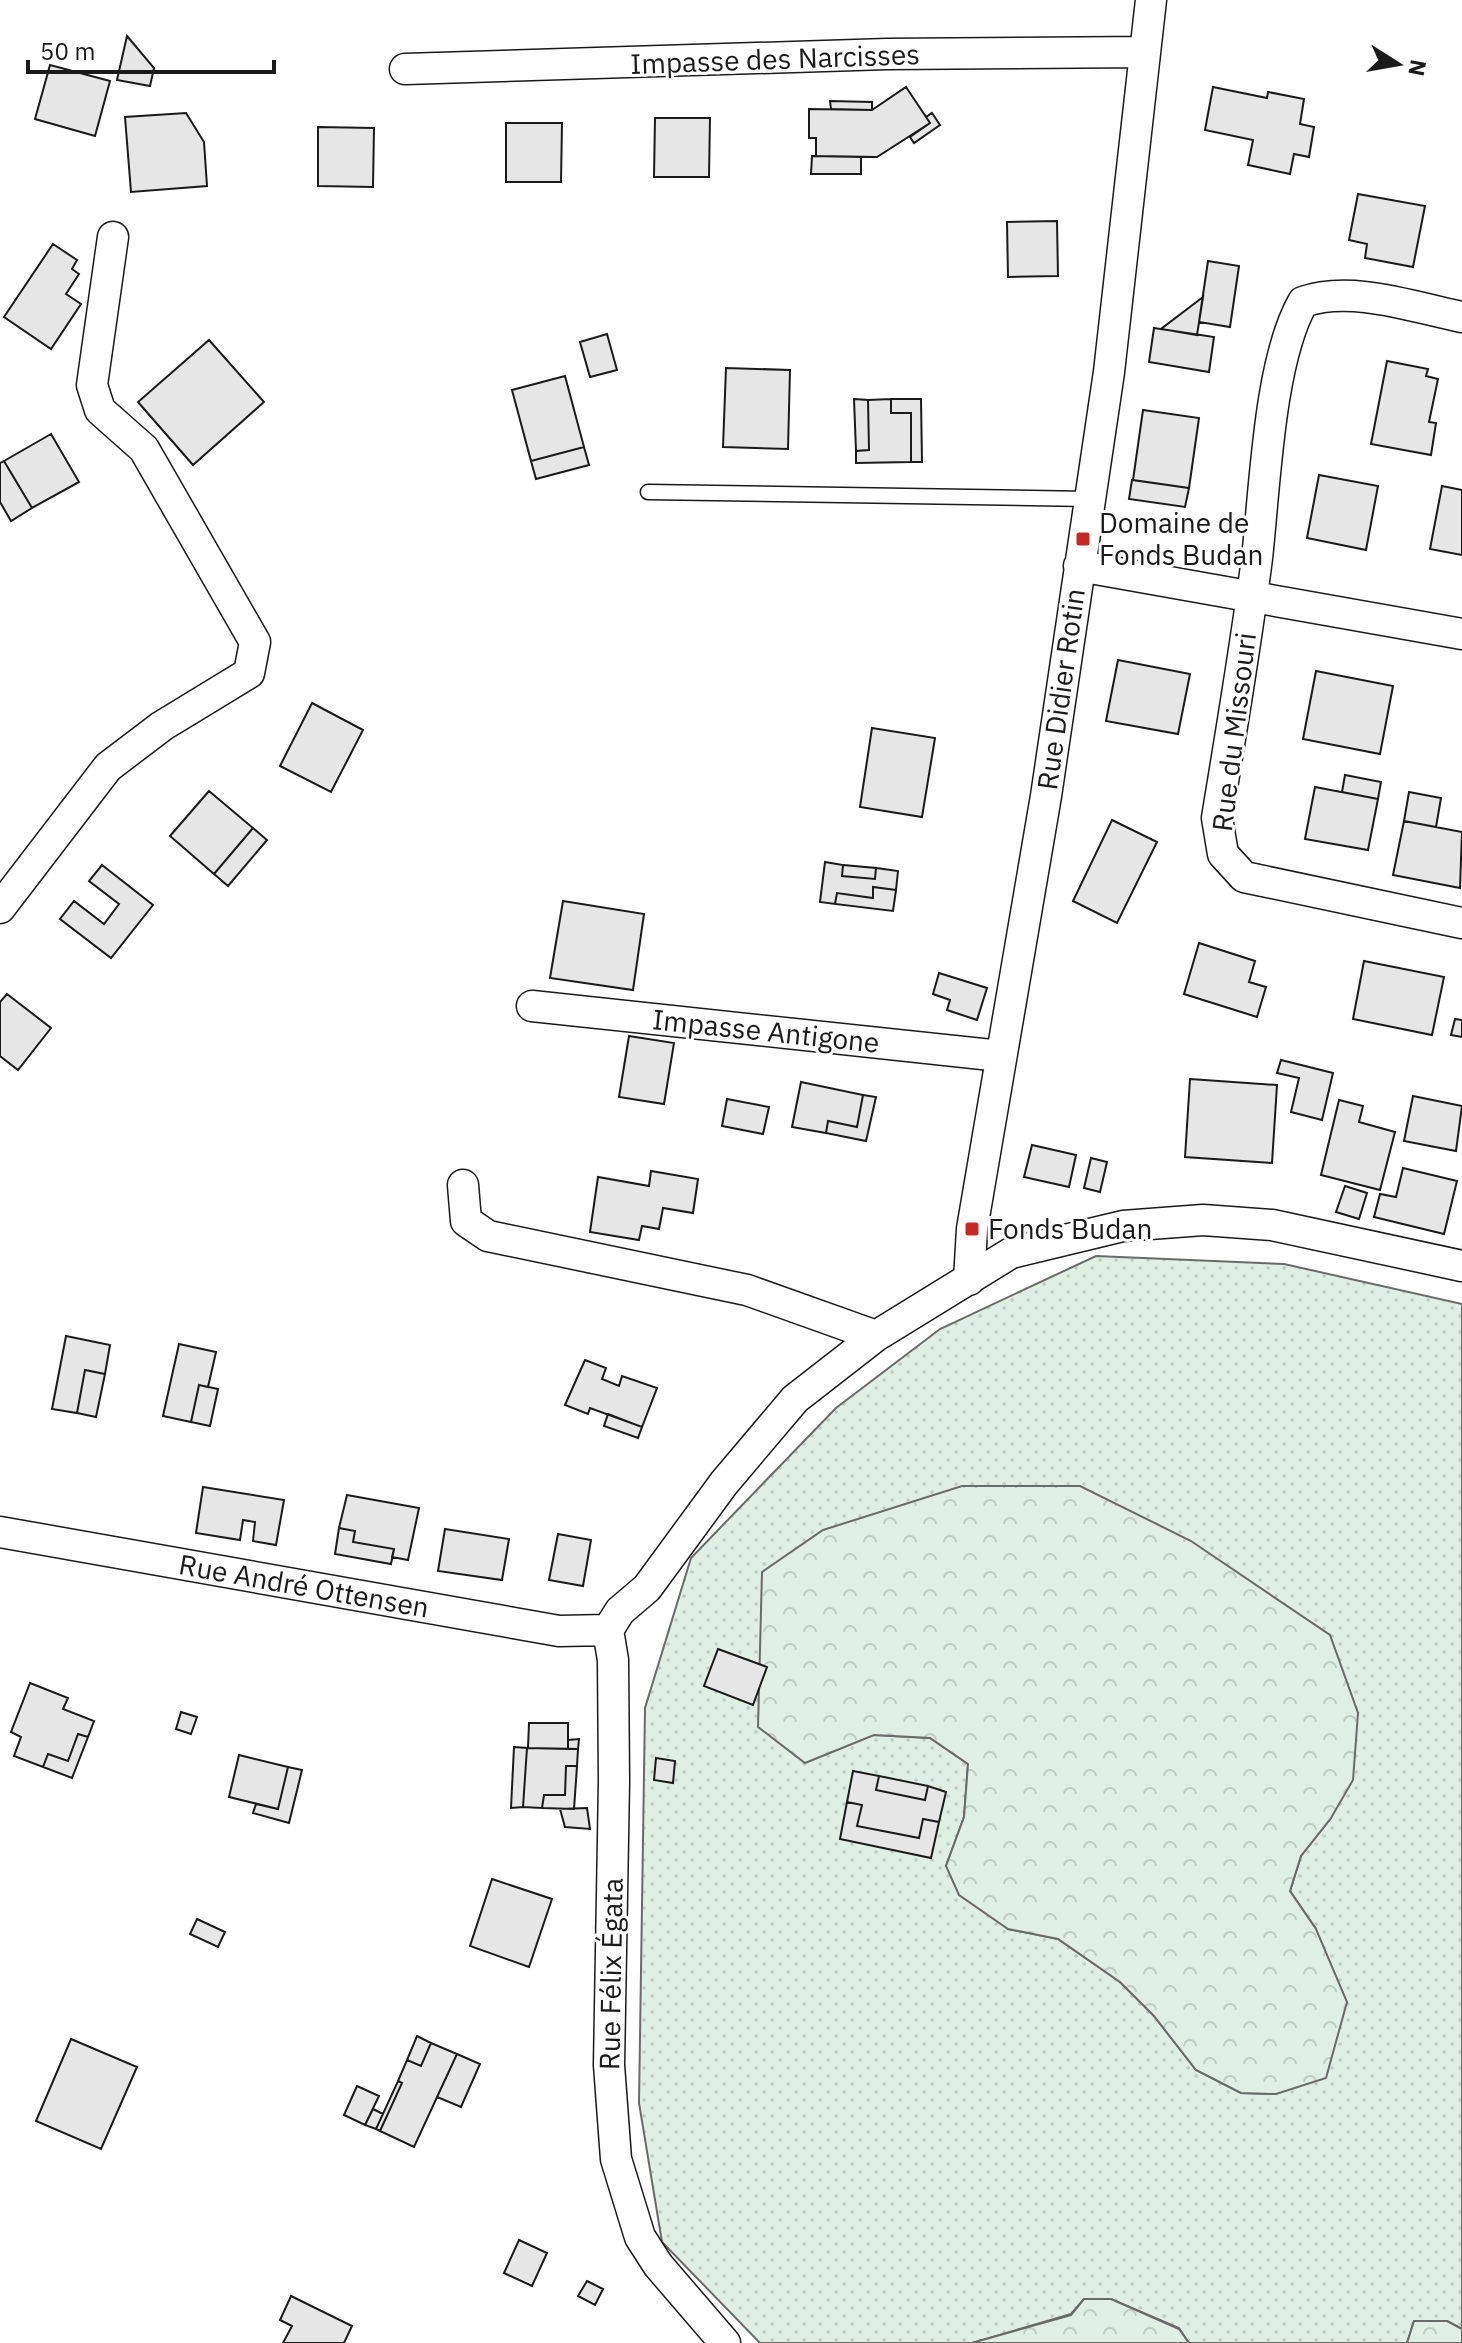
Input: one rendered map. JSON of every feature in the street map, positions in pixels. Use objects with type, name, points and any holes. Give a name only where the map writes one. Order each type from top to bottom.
[{"type":"street","name":"Rue Didier Rotin","points":[[969,1280],[972,1229],[1046,796],[1109,372],[1151,0]]},
{"type":"street","name":"Impasse des Narcisses","points":[[405,69],[887,54],[1145,52]]},
{"type":"street","points":[[0,908],[108,767],[162,726],[249,673],[255,642],[144,449],[100,410],[92,385],[113,237]]},
{"type":"street","name":"Rue du Missouri","points":[[1462,317],[1385,301],[1324,295],[1303,302],[1291,323],[1280,365],[1252,595],[1217,818],[1223,854],[1244,877],[1462,923]]},
{"type":"street","points":[[1079,566],[1462,634]]},
{"type":"street","name":"Impasse Antigone","points":[[532,1006],[1001,1056]]},
{"type":"street","points":[[463,1185],[466,1221],[488,1236],[747,1290],[876,1336]]},
{"type":"street","points":[[608,1630],[620,1611],[647,1588],[724,1483],[795,1399],[876,1336],[1011,1253],[1074,1235],[1165,1220],[1272,1225],[1462,1266]]},
{"type":"street","name":"Rue André Ottensen","points":[[14,1535],[559,1631],[608,1630]]},
{"type":"street","name":"Rue Félix Égata","points":[[608,1630],[613,1660],[614,1766],[610,2094],[616,2159],[640,2237],[658,2265],[725,2343]]},
{"type":"lane","points":[[648,492],[1089,499]]},
{"type":"green space","points":[[1096,1256],[1284,1264],[1462,1304],[1462,2329],[1447,2321],[1414,2321],[1407,2343],[1189,2343],[1179,2328],[1111,2299],[1084,2299],[1071,2314],[972,2343],[760,2343],[662,2242],[639,2103],[645,1708],[691,1558],[836,1408],[940,1329]],"holes":[[[1358,1713],[1331,1818],[1301,1856],[1290,1891],[1316,1929],[1276,2094],[1241,2093],[1196,2070],[1154,2016],[1120,1982],[1058,1939],[1008,1929],[946,1866],[964,1817],[968,1764],[930,1738],[874,1735]]]},
{"type":"green space","points":[[962,1486],[1080,1486],[1191,1541],[1330,1635],[1358,1713],[1353,1780],[1331,1818],[1301,1856],[1290,1891],[1316,1929],[1347,2002],[1326,2078],[1276,2094],[1241,2093],[1196,2070],[1154,2016],[1120,1982],[1058,1939],[1008,1929],[959,1895],[946,1866],[964,1817],[968,1764],[930,1738],[874,1735],[805,1763],[758,1727],[762,1572],[823,1530]]},
{"type":"green space","points":[[1084,2299],[1111,2299],[1179,2329],[1189,2343],[972,2343],[1071,2315]]},
{"type":"green space","points":[[1414,2321],[1447,2321],[1462,2329],[1462,2343],[1407,2343]]},
{"type":"building","points":[[127,36],[154,68],[150,86],[117,80]]},
{"type":"building","points":[[50,65],[110,81],[95,136],[35,119]]},
{"type":"building","points":[[906,87],[930,123],[877,157],[816,156],[816,138],[809,138],[809,109],[872,110]]},
{"type":"building","points":[[1213,87],[1267,98],[1268,92],[1304,99],[1300,124],[1314,127],[1309,157],[1294,154],[1290,174],[1248,165],[1253,140],[1205,130]]},
{"type":"building","points":[[830,101],[872,102],[872,110],[831,109]]},
{"type":"building","points":[[186,113],[204,142],[207,186],[131,192],[125,117]]},
{"type":"building","points":[[932,113],[940,125],[914,143],[910,137],[930,123],[926,117]]},
{"type":"building","points":[[655,118],[710,118],[709,177],[654,177]]},
{"type":"building","points":[[506,123],[562,123],[561,182],[506,182]]},
{"type":"building","points":[[318,127],[374,128],[373,187],[318,186]]},
{"type":"building","points":[[812,156],[861,157],[861,174],[811,174]]},
{"type":"building","points":[[1358,194],[1425,206],[1413,267],[1365,258],[1367,244],[1349,240]]},
{"type":"building","points":[[1057,221],[1058,276],[1008,277],[1007,222]]},
{"type":"building","points":[[53,244],[77,260],[72,269],[79,274],[66,294],[81,304],[51,349],[4,317]]},
{"type":"building","points":[[1208,261],[1239,266],[1230,327],[1199,322]]},
{"type":"building","points":[[1203,297],[1197,335],[1161,329]]},
{"type":"building","points":[[1154,328],[1214,337],[1209,372],[1149,362]]},
{"type":"building","points":[[607,334],[617,370],[590,377],[580,342]]},
{"type":"building","points":[[209,340],[264,402],[193,465],[138,402]]},
{"type":"building","points":[[1387,361],[1428,369],[1426,376],[1438,379],[1429,422],[1436,423],[1431,455],[1371,444]]},
{"type":"building","points":[[726,368],[790,370],[788,449],[723,447]]},
{"type":"building","points":[[565,376],[584,447],[531,461],[512,390]]},
{"type":"building","points":[[854,399],[868,400],[869,450],[856,451]]},
{"type":"building","points":[[891,399],[921,399],[922,462],[911,462],[911,413],[891,413]]},
{"type":"building","points":[[891,399],[891,413],[911,413],[911,462],[856,463],[856,451],[869,450],[868,400]]},
{"type":"building","points":[[1143,410],[1199,418],[1189,488],[1133,480]]},
{"type":"building","points":[[51,434],[79,482],[32,508],[4,461]]},
{"type":"building","points":[[584,447],[589,465],[536,479],[531,461]]},
{"type":"building","points":[[4,461],[32,508],[11,521],[0,502],[0,463]]},
{"type":"building","points":[[1319,475],[1378,486],[1366,550],[1307,538]]},
{"type":"building","points":[[1132,480],[1189,488],[1185,507],[1129,499]]},
{"type":"building","points":[[1442,486],[1462,490],[1462,555],[1430,549]]},
{"type":"building","points":[[1118,660],[1190,674],[1178,734],[1106,721]]},
{"type":"building","points":[[1316,671],[1393,686],[1380,754],[1303,739]]},
{"type":"building","points":[[312,703],[363,730],[331,792],[280,766]]},
{"type":"building","points":[[872,728],[935,738],[922,817],[860,807]]},
{"type":"building","points":[[1345,775],[1381,782],[1378,799],[1342,792]]},
{"type":"building","points":[[1315,787],[1378,799],[1368,850],[1305,839]]},
{"type":"building","points":[[209,791],[253,828],[214,874],[170,836]]},
{"type":"building","points":[[1409,792],[1441,798],[1436,827],[1404,821]]},
{"type":"building","points":[[1112,820],[1157,842],[1117,923],[1073,901]]},
{"type":"building","points":[[1404,821],[1462,832],[1460,888],[1393,875]]},
{"type":"building","points":[[253,828],[267,840],[228,886],[214,874]]},
{"type":"building","points":[[825,862],[843,865],[842,876],[875,879],[876,868],[898,871],[896,890],[873,887],[873,898],[837,893],[835,904],[820,902]]},
{"type":"building","points":[[102,865],[153,905],[111,958],[60,919],[74,901],[104,924],[119,904],[89,881]]},
{"type":"building","points":[[843,865],[876,868],[875,879],[842,876]]},
{"type":"building","points":[[873,887],[896,890],[893,911],[835,904],[837,893],[873,898]]},
{"type":"building","points":[[563,901],[644,914],[633,990],[550,978]]},
{"type":"building","points":[[1199,943],[1255,961],[1249,982],[1266,987],[1257,1017],[1184,994]]},
{"type":"building","points":[[1364,961],[1444,977],[1432,1035],[1353,1019]]},
{"type":"building","points":[[939,973],[987,988],[977,1020],[947,1010],[950,1000],[933,994]]},
{"type":"building","points":[[7,994],[51,1028],[18,1070],[0,1056],[0,1002]]},
{"type":"building","points":[[1455,1019],[1462,1020],[1462,1037],[1451,1035]]},
{"type":"building","points":[[629,1036],[674,1043],[664,1104],[619,1097]]},
{"type":"building","points":[[1281,1060],[1333,1073],[1322,1120],[1291,1112],[1299,1078],[1277,1073]]},
{"type":"building","points":[[1190,1079],[1277,1085],[1272,1163],[1185,1157]]},
{"type":"building","points":[[801,1082],[863,1095],[857,1127],[828,1121],[826,1133],[792,1127]]},
{"type":"building","points":[[863,1095],[876,1097],[866,1141],[826,1133],[828,1121],[857,1127]]},
{"type":"building","points":[[1413,1096],[1462,1106],[1456,1151],[1404,1141]]},
{"type":"building","points":[[727,1099],[769,1107],[763,1134],[722,1126]]},
{"type":"building","points":[[1339,1100],[1363,1106],[1359,1122],[1395,1132],[1380,1190],[1321,1175]]},
{"type":"building","points":[[1032,1145],[1076,1155],[1069,1187],[1024,1177]]},
{"type":"building","points":[[1091,1158],[1107,1162],[1100,1192],[1084,1188]]},
{"type":"building","points":[[1403,1168],[1457,1181],[1444,1234],[1374,1217],[1380,1194],[1396,1197]]},
{"type":"building","points":[[651,1171],[698,1179],[693,1213],[663,1208],[659,1229],[642,1226],[639,1240],[590,1232],[598,1177],[649,1186]]},
{"type":"building","points":[[1345,1186],[1367,1193],[1359,1219],[1336,1212]]},
{"type":"building","points":[[66,1336],[110,1345],[105,1374],[85,1370],[77,1413],[52,1409]]},
{"type":"building","points":[[179,1344],[216,1352],[208,1387],[199,1385],[191,1422],[163,1416]]},
{"type":"building","points":[[585,1360],[606,1368],[602,1379],[619,1386],[622,1376],[657,1388],[642,1427],[590,1408],[588,1414],[565,1405]]},
{"type":"building","points":[[85,1370],[105,1374],[96,1417],[77,1413]]},
{"type":"building","points":[[199,1385],[218,1389],[210,1426],[191,1422]]},
{"type":"building","points":[[608,1414],[642,1427],[638,1438],[604,1426]]},
{"type":"building","points":[[203,1487],[284,1500],[276,1545],[253,1541],[255,1522],[243,1520],[240,1540],[196,1533]]},
{"type":"building","points":[[347,1495],[419,1508],[408,1560],[392,1557],[394,1549],[353,1542],[355,1531],[339,1528]]},
{"type":"building","points":[[339,1528],[355,1531],[353,1542],[394,1549],[391,1564],[335,1554]]},
{"type":"building","points":[[445,1529],[509,1539],[502,1580],[438,1571]]},
{"type":"building","points":[[558,1534],[591,1540],[583,1586],[549,1580]]},
{"type":"building","points":[[718,1649],[767,1667],[753,1705],[704,1686]]},
{"type":"building","points":[[30,1683],[68,1698],[63,1709],[94,1721],[88,1737],[78,1734],[68,1761],[48,1754],[43,1767],[14,1756],[21,1737],[11,1732]]},
{"type":"building","points":[[181,1712],[197,1717],[191,1734],[176,1729]]},
{"type":"building","points":[[529,1723],[568,1723],[568,1749],[528,1748]]},
{"type":"building","points":[[78,1734],[88,1737],[72,1778],[43,1767],[48,1754],[68,1761]]},
{"type":"building","points":[[579,1739],[578,1749],[568,1749],[568,1740]]},
{"type":"building","points":[[514,1747],[527,1748],[523,1807],[511,1808]]},
{"type":"building","points":[[527,1748],[578,1749],[577,1766],[566,1766],[565,1795],[544,1795],[542,1808],[523,1807]]},
{"type":"building","points":[[239,1755],[288,1767],[278,1809],[229,1797]]},
{"type":"building","points":[[656,1758],[675,1761],[673,1783],[654,1780]]},
{"type":"building","points":[[566,1766],[577,1766],[574,1809],[542,1808],[544,1795],[565,1795]]},
{"type":"building","points":[[288,1767],[302,1770],[289,1823],[253,1813],[256,1804],[278,1809]]},
{"type":"building","points":[[853,1771],[879,1776],[876,1790],[925,1800],[928,1786],[946,1792],[939,1822],[923,1819],[919,1838],[857,1826],[862,1805],[847,1802]]},
{"type":"building","points":[[879,1776],[928,1786],[925,1800],[876,1790]]},
{"type":"building","points":[[847,1802],[862,1805],[857,1826],[919,1838],[923,1819],[939,1822],[931,1858],[840,1839]]},
{"type":"building","points":[[587,1808],[590,1829],[565,1827],[560,1809]]},
{"type":"building","points":[[492,1879],[552,1899],[529,1967],[470,1946]]},
{"type":"building","points":[[197,1919],[225,1932],[218,1947],[190,1934]]},
{"type":"building","points":[[417,2036],[431,2043],[421,2066],[407,2060]]},
{"type":"building","points":[[71,2039],[137,2067],[101,2149],[36,2121]]},
{"type":"building","points":[[431,2043],[457,2054],[414,2147],[380,2131],[402,2083],[398,2081],[407,2060],[421,2066]]},
{"type":"building","points":[[457,2054],[480,2064],[461,2107],[437,2097]]},
{"type":"building","points":[[398,2081],[402,2083],[380,2131],[376,2129]]},
{"type":"building","points":[[357,2086],[379,2096],[365,2125],[344,2115]]},
{"type":"building","points":[[373,2109],[383,2114],[376,2129],[365,2125]]},
{"type":"building","points":[[519,2240],[547,2253],[532,2286],[504,2273]]},
{"type":"building","points":[[587,2281],[603,2289],[595,2305],[578,2296]]},
{"type":"building","points":[[291,2296],[352,2326],[344,2343],[283,2343],[292,2326],[280,2320]]},
{"type":"place","name":"Domaine de Fonds Budan","points":[[1083,539]]},
{"type":"place","name":"Fonds Budan","points":[[972,1229]]}]
